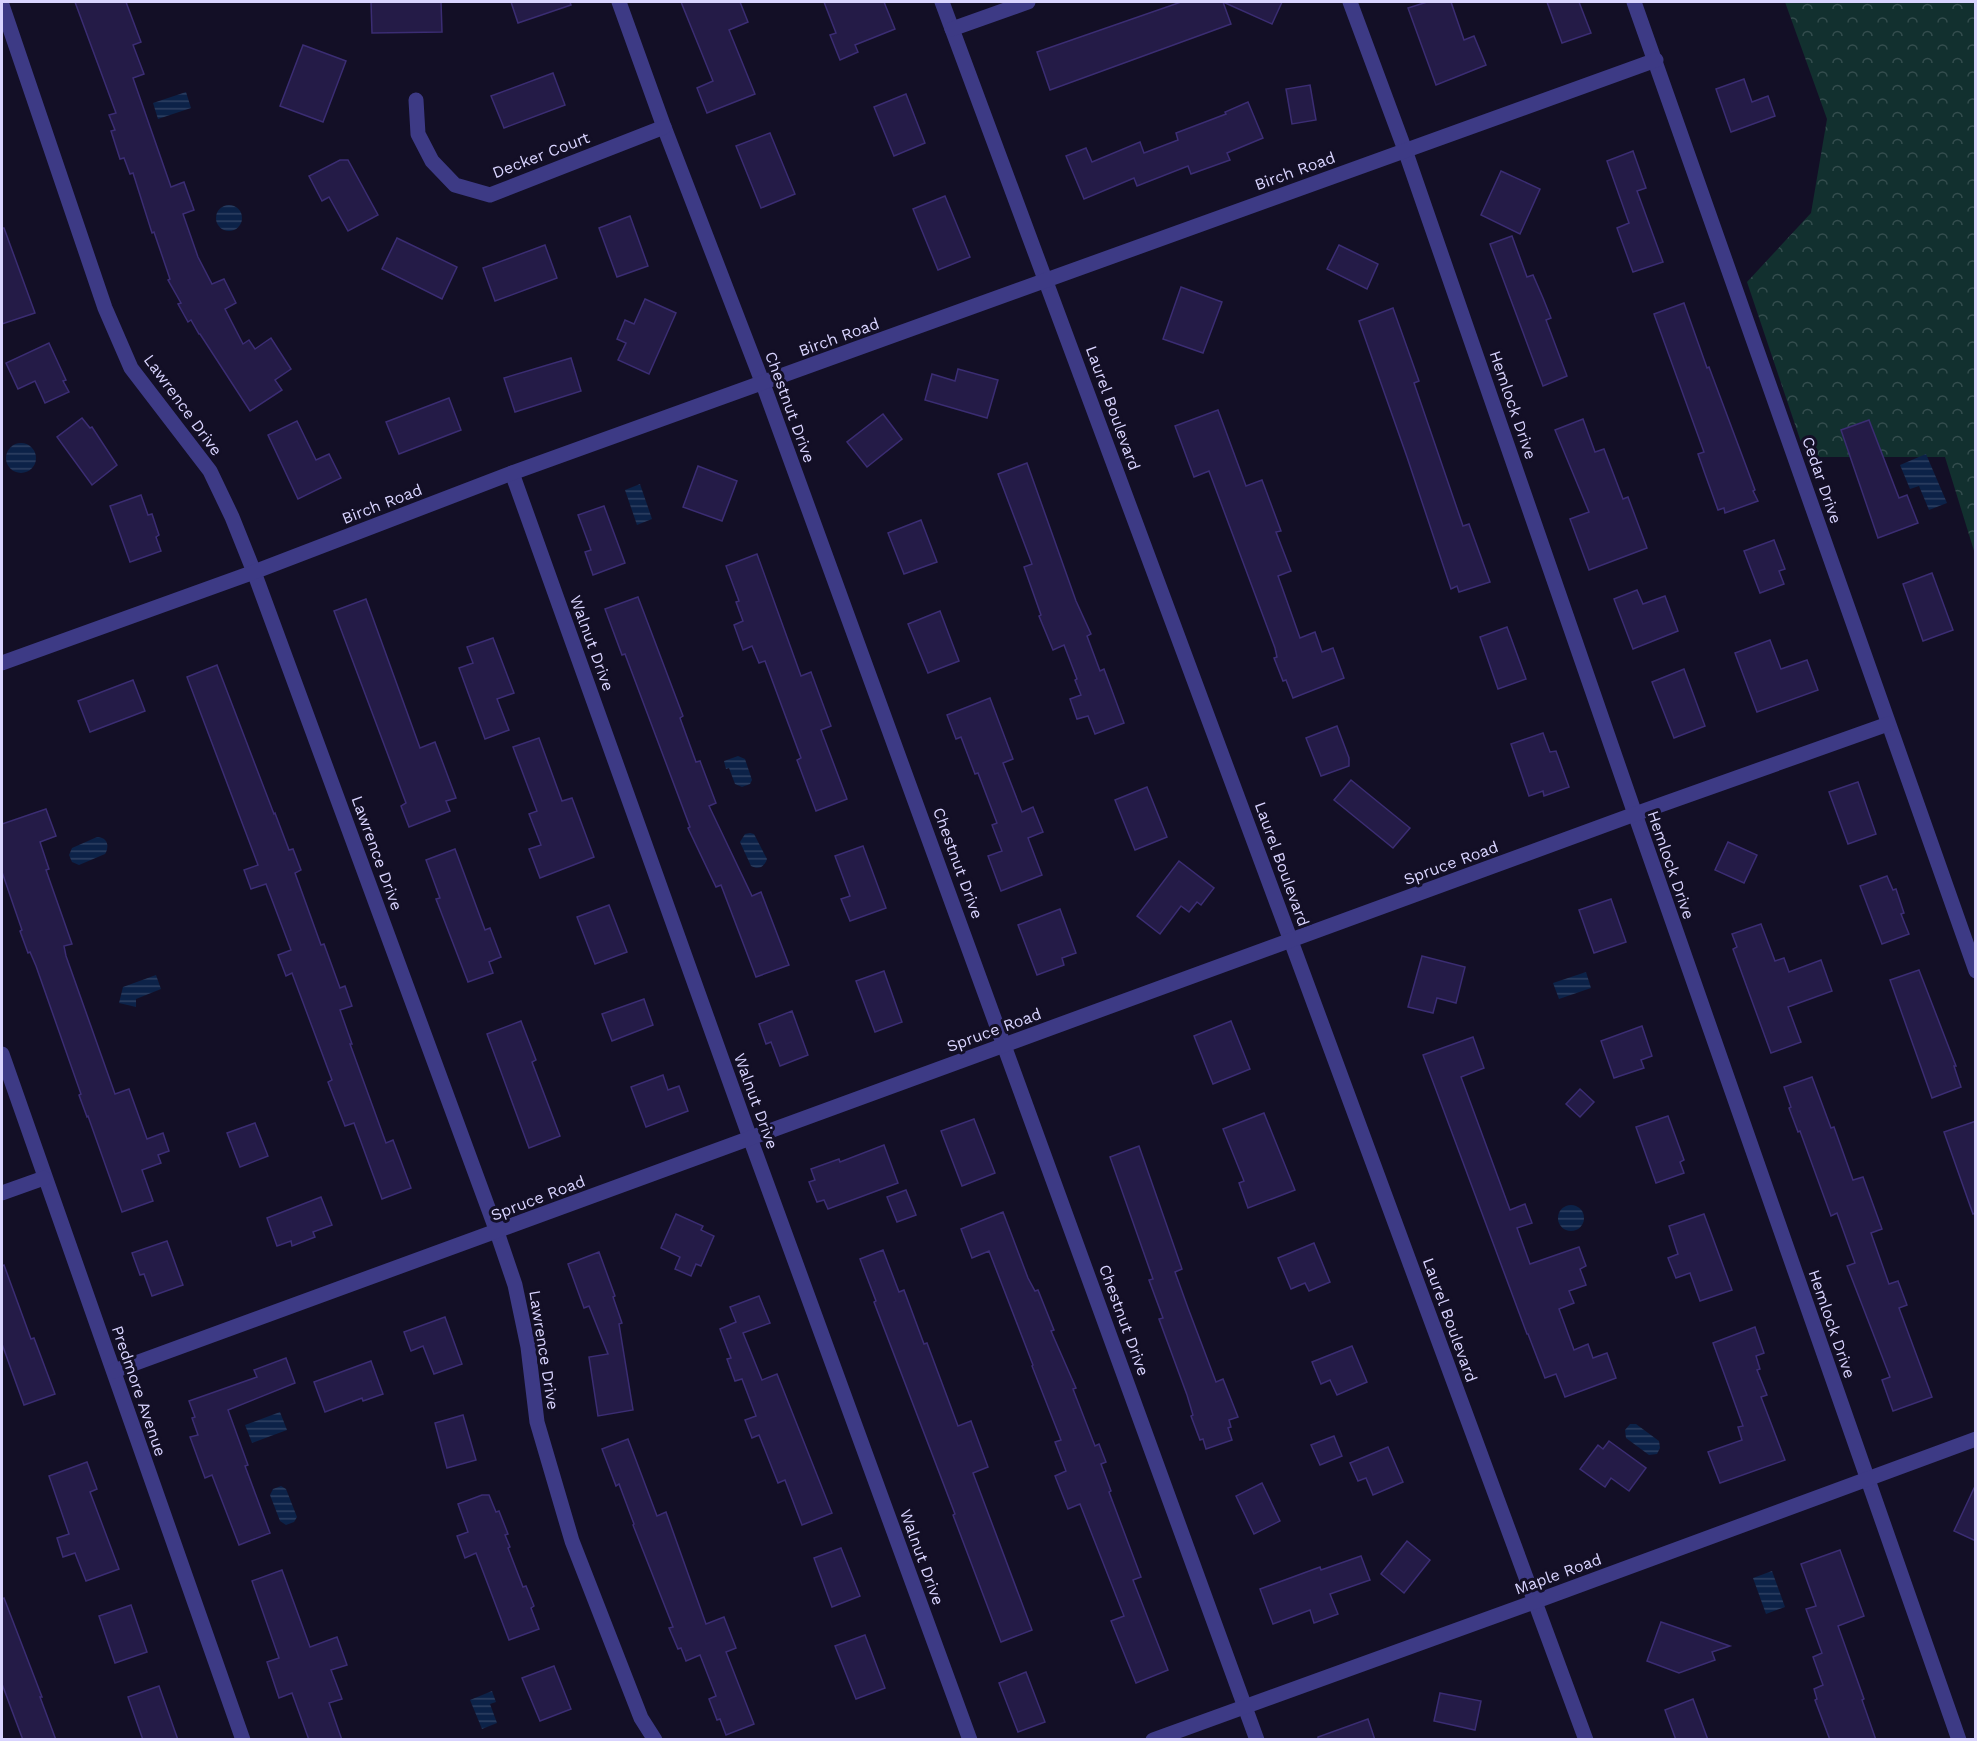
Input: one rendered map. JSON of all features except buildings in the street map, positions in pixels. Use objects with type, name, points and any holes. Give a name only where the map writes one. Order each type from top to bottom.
[{"type":"street","name":"Chestnut Drive","points":[[619,2],[664,127],[763,384],[1257,1740]]},
{"type":"street","name":"Laurel Boulevard","points":[[942,2],[1586,1740]]},
{"type":"street","points":[[952,29],[1028,2]]},
{"type":"street","name":"Hemlock Drive","points":[[1350,2],[1405,150],[1959,1740]]},
{"type":"street","name":"Cedar Drive","points":[[1634,2],[1976,971]]},
{"type":"street","name":"Lawrence Drive","points":[[2,5],[105,308],[131,368],[210,471],[254,572],[497,1232],[514,1285],[528,1347],[537,1422],[572,1541],[640,1718],[655,1740]]},
{"type":"street","name":"Birch Road","points":[[2,663],[254,572],[512,473],[1047,282],[1656,60]]},
{"type":"street","name":"Decker Court","points":[[416,100],[418,134],[432,161],[455,185],[490,195],[664,127]]},
{"type":"street","name":"Walnut Drive","points":[[512,473],[750,1138],[970,1740]]},
{"type":"street","name":"Spruce Road","points":[[114,1371],[1635,814],[1888,724]]},
{"type":"street","name":"Predmore Avenue","points":[[2,1054],[243,1740]]},
{"type":"street","points":[[2,1192],[44,1178]]},
{"type":"street","name":"Maple Road","points":[[1153,1740],[1976,1439]]},
{"type":"green space","points":[[1785,2],[1975,2],[1975,554],[1945,457],[1806,457],[1747,282],[1811,213],[1827,119]]},
{"type":"water","points":[[186,92],[191,108],[158,119],[153,103]]},
{"type":"water","points":[[229,205],[238,209],[242,218],[238,227],[229,231],[220,227],[216,218],[220,209]]},
{"type":"water","points":[[21,443],[31,448],[36,458],[31,468],[21,473],[11,468],[6,458],[11,448]]},
{"type":"water","points":[[1926,454],[1947,503],[1929,510],[1919,486],[1910,489],[1900,465]]},
{"type":"water","points":[[640,484],[652,519],[637,525],[625,490]]},
{"type":"water","points":[[738,756],[745,759],[752,780],[750,784],[742,787],[735,784],[724,761]]},
{"type":"water","points":[[745,834],[754,834],[767,859],[759,868],[751,866],[740,842]]},
{"type":"water","points":[[97,837],[107,842],[105,854],[79,865],[72,862],[69,855],[72,848]]},
{"type":"water","points":[[1586,972],[1591,988],[1559,999],[1553,983]]},
{"type":"water","points":[[156,975],[161,989],[136,999],[136,1007],[119,1003],[123,987]]},
{"type":"water","points":[[1571,1205],[1580,1209],[1584,1218],[1580,1227],[1571,1231],[1562,1227],[1558,1218],[1562,1209]]},
{"type":"water","points":[[280,1412],[287,1430],[252,1443],[245,1425]]},
{"type":"water","points":[[1630,1424],[1636,1424],[1659,1441],[1660,1448],[1657,1454],[1649,1455],[1626,1438],[1625,1430]]},
{"type":"water","points":[[281,1486],[286,1489],[297,1517],[294,1522],[286,1525],[280,1521],[270,1495],[273,1489]]},
{"type":"water","points":[[1772,1571],[1785,1607],[1766,1614],[1753,1578]]},
{"type":"water","points":[[492,1691],[496,1702],[490,1704],[497,1723],[482,1729],[470,1700]]}]
